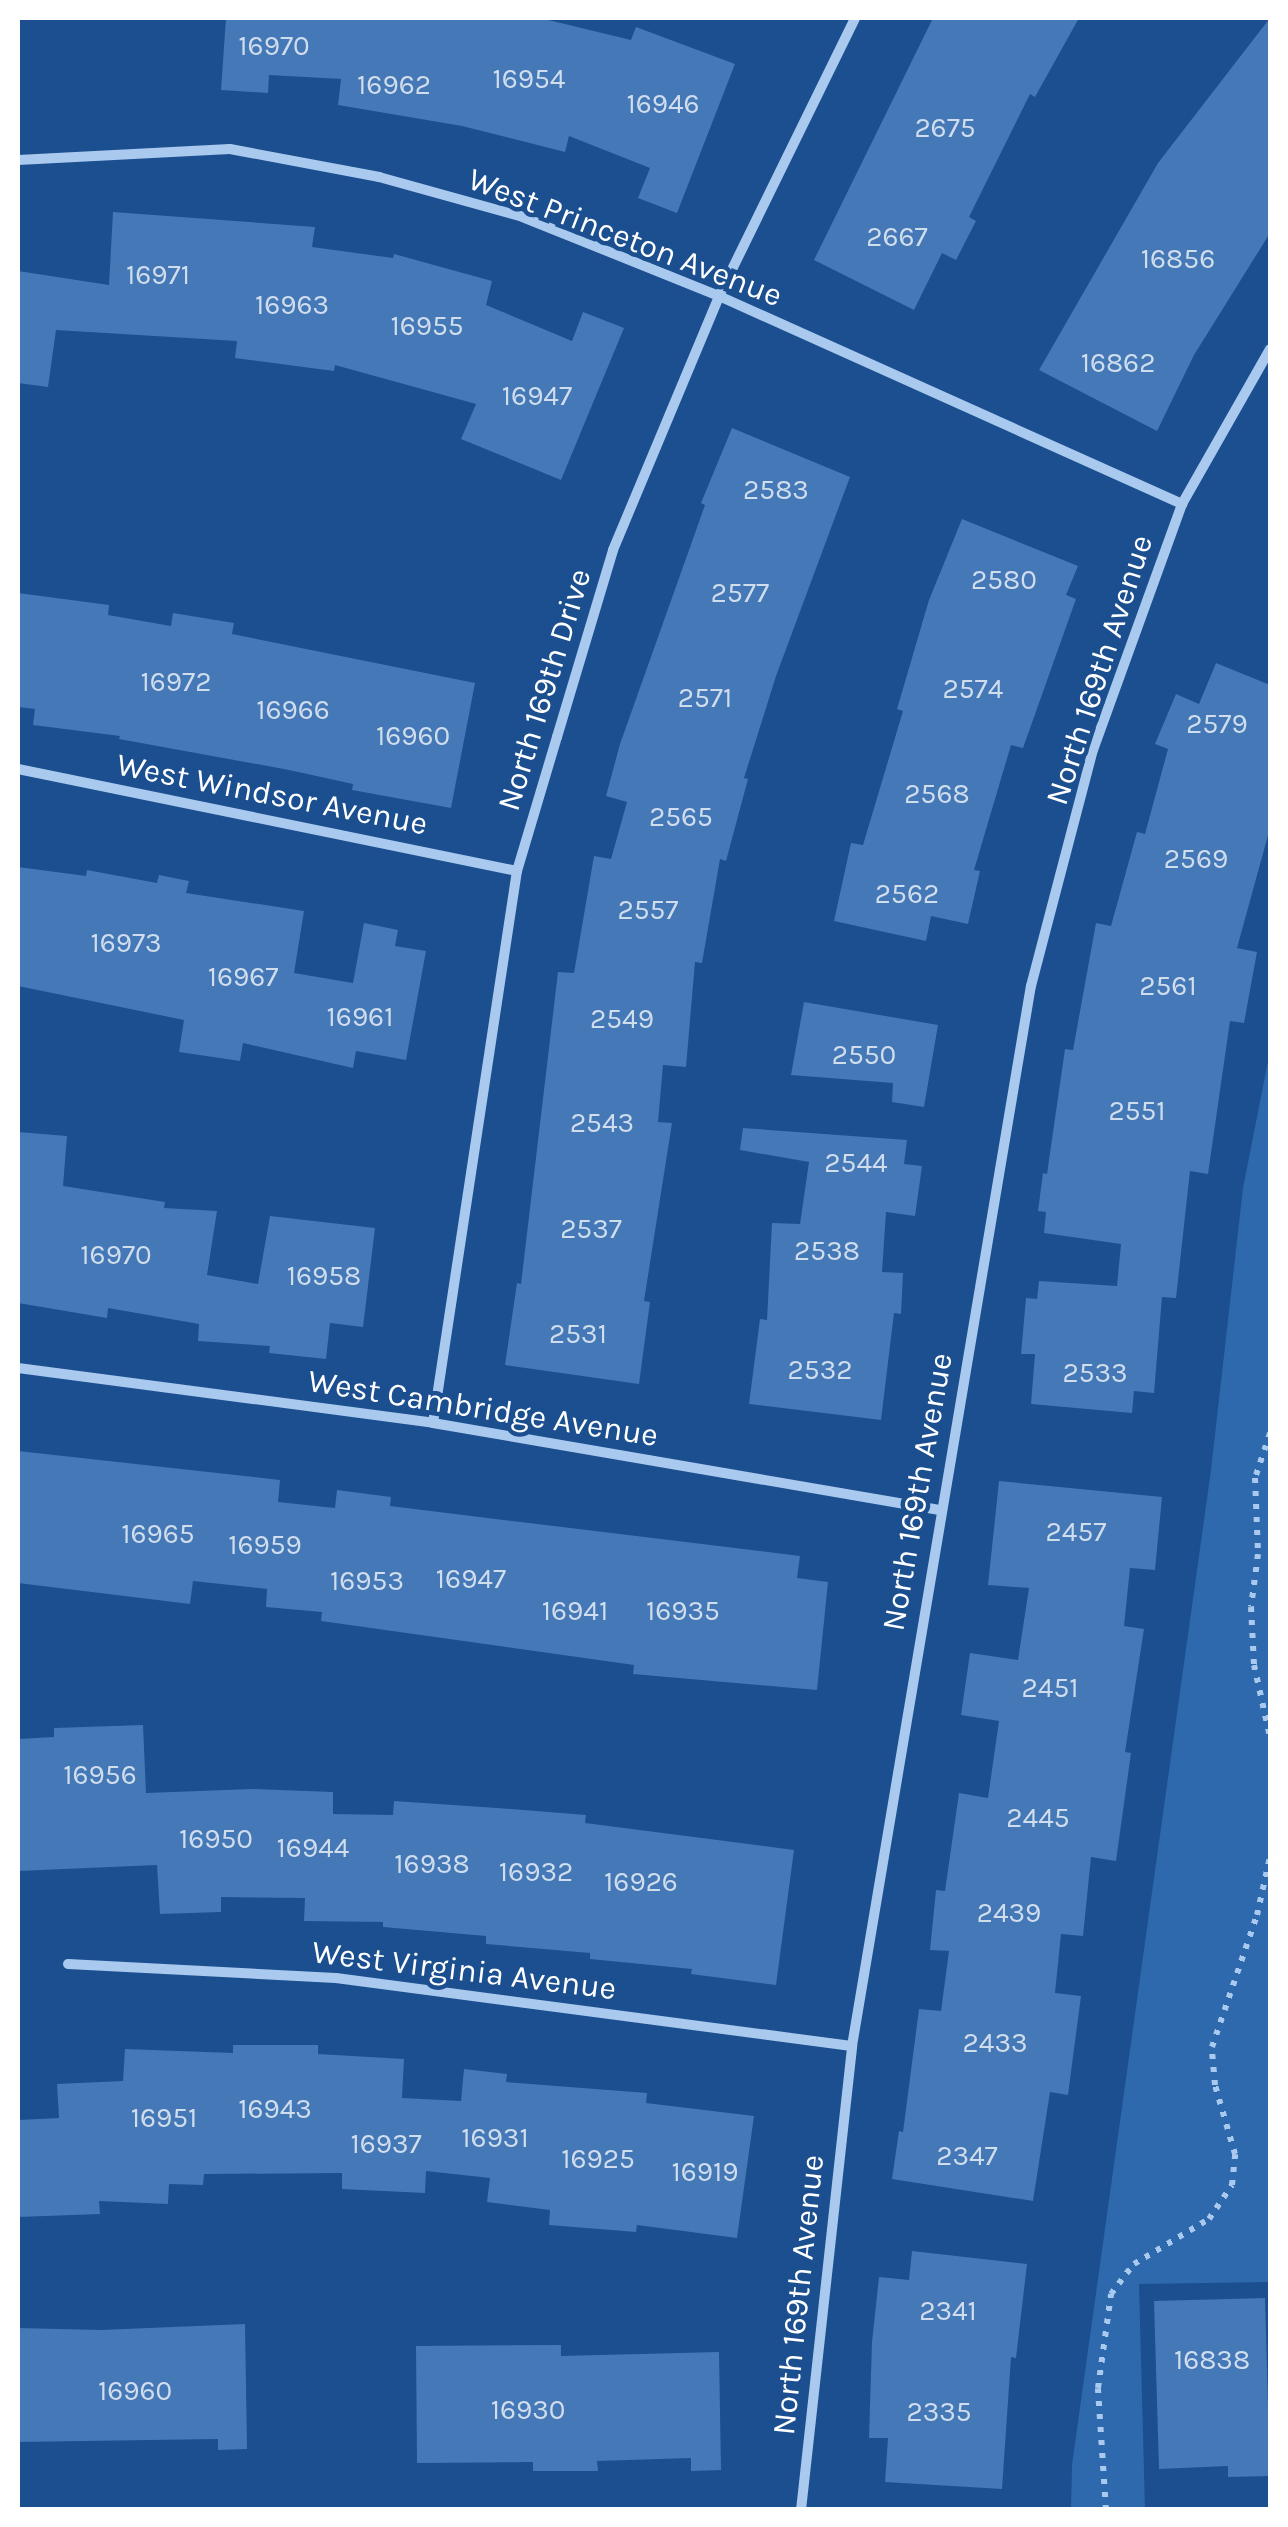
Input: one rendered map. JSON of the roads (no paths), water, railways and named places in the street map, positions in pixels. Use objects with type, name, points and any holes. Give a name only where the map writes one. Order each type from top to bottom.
[{"type":"street","name":"North 169th Drive","points":[[433,1423],[517,871],[614,550],[719,296],[855,18]]},
{"type":"street","name":"West Princeton Avenue","points":[[18,160],[230,149],[379,177],[520,216],[719,296],[1182,504]]},
{"type":"street","name":"North 169th Avenue","points":[[801,2510],[852,2046],[1031,986],[1093,750],[1182,504],[1270,349]]},
{"type":"street","name":"West Windsor Avenue","points":[[18,769],[517,871]]},
{"type":"street","name":"West Cambridge Avenue","points":[[18,1368],[433,1423],[940,1510]]},
{"type":"street","name":"West Virginia Avenue","points":[[68,1964],[336,1978],[852,2046]]}]
